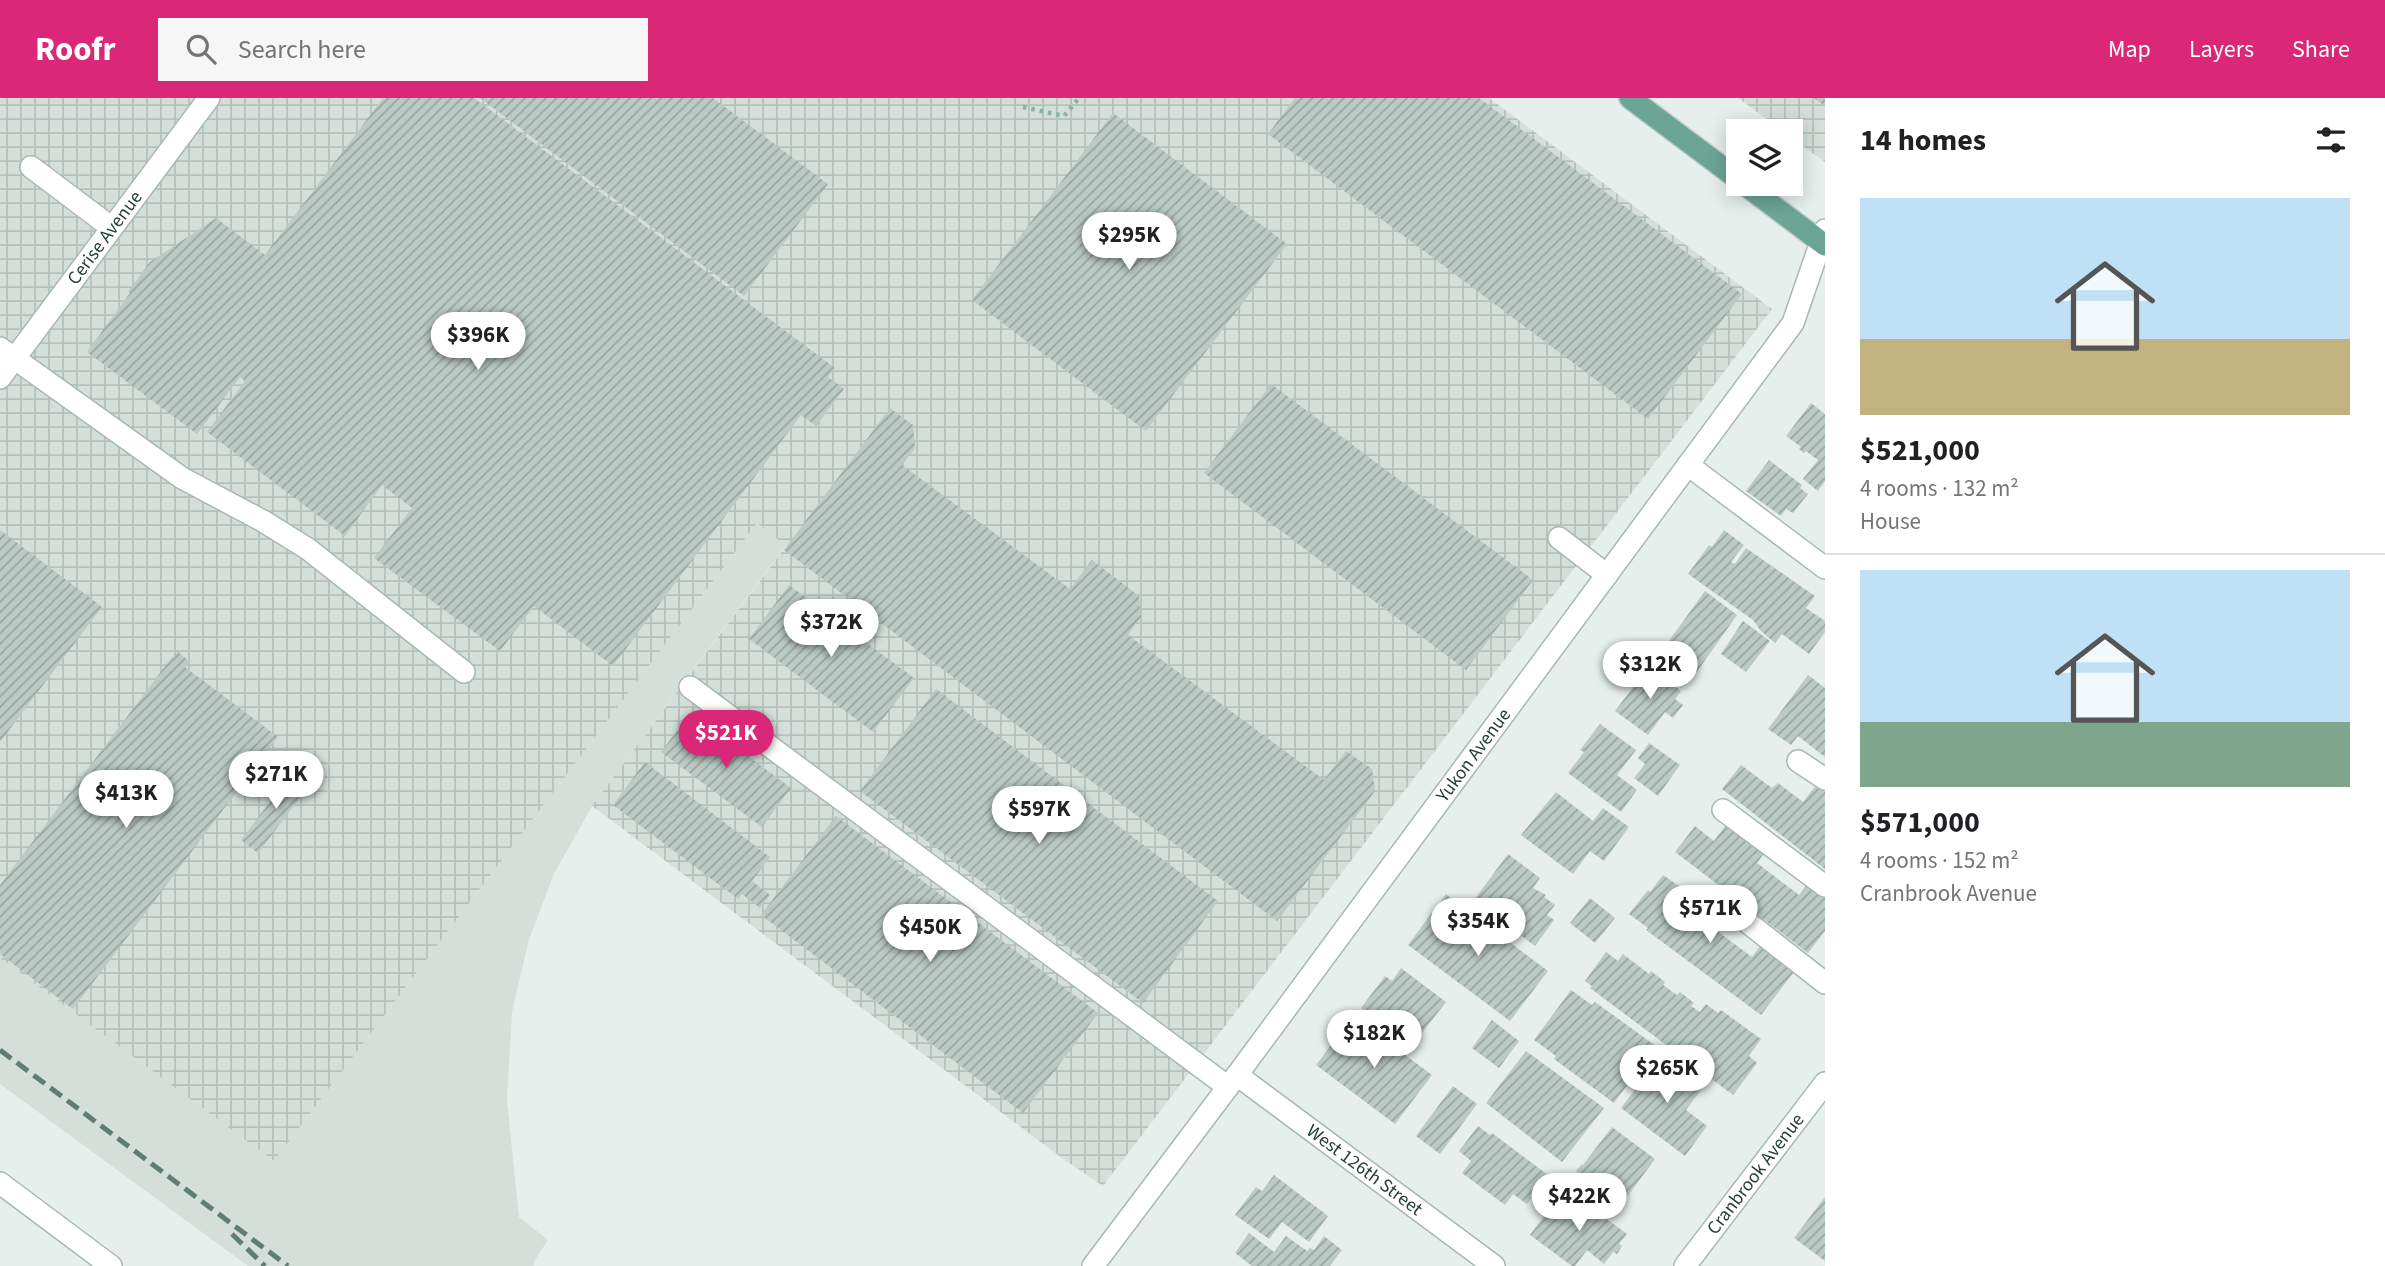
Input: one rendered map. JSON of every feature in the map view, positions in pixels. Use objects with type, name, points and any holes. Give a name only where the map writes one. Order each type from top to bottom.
[{"type":"main road","points":[[1630,98],[1726,170]]},
{"type":"main road","points":[[1761,196],[1824,239]]},
{"type":"street","name":"Cerise Avenue","points":[[0,378],[7,353],[112,228],[209,98]]},
{"type":"street","points":[[30,167],[112,228]]},
{"type":"street","name":"Yukon Avenue","points":[[1093,1266],[1793,323],[1824,239]]},
{"type":"street","points":[[7,353],[182,478],[263,521],[308,549],[464,673]]},
{"type":"street","points":[[1688,465],[1825,568]]},
{"type":"street","points":[[1559,538],[1607,575]]},
{"type":"street","name":"West 126th Street","points":[[690,687],[1232,1081],[1494,1266]]},
{"type":"street","points":[[1825,767],[1802,757],[1825,779]]},
{"type":"street","points":[[1723,810],[1825,886]]},
{"type":"street","points":[[1715,897],[1825,983]]},
{"type":"street","name":"Cranbrook Avenue","points":[[1685,1266],[1825,1083]]},
{"type":"street","points":[[0,1182],[111,1266]]},
{"type":"path","points":[[1023,107],[1064,116],[1079,98]]},
{"type":"shaded area","points":[[0,98],[1489,98],[1772,309],[1103,1186],[592,806],[786,546],[757,523],[274,1161],[0,958]]},
{"type":"shaded area","points":[[1738,98],[1825,98],[1825,162],[1803,146],[1803,119],[1767,119]]},
{"type":"shaded area","points":[[757,523],[786,545],[592,806],[554,874],[529,939],[512,1012],[507,1101],[519,1217],[548,1240],[533,1263],[534,1266],[248,1266],[0,1084],[0,958],[274,1161]]},
{"type":"building","points":[[383,98],[474,98],[835,368],[828,377],[844,389],[816,426],[801,415],[613,666],[534,606],[500,651],[374,558],[412,508],[382,485],[345,536],[207,432],[245,381],[240,377],[197,434],[87,352],[150,262],[216,218],[265,255]]},
{"type":"building","points":[[480,98],[713,98],[828,184],[744,296]]},
{"type":"building","points":[[1295,98],[1479,98],[1742,294],[1648,419],[1268,134]]},
{"type":"building","points":[[1814,98],[1825,98],[1825,106]]},
{"type":"building","points":[[1113,113],[1287,244],[1146,431],[972,300]]},
{"type":"building","points":[[1271,384],[1533,580],[1466,670],[1204,473]]},
{"type":"building","points":[[1811,403],[1825,414],[1825,481],[1818,491],[1803,479],[1818,460],[1806,451],[1804,453],[1799,449],[1801,447],[1786,436]]},
{"type":"building","points":[[890,408],[913,425],[915,448],[902,465],[1070,589],[1092,560],[1139,596],[1141,617],[1128,635],[1324,780],[1346,751],[1372,769],[1375,791],[1277,921],[784,550]]},
{"type":"building","points":[[1769,460],[1802,485],[1800,488],[1808,494],[1793,513],[1786,509],[1781,516],[1746,491]]},
{"type":"building","points":[[0,530],[102,607],[0,742]]},
{"type":"building","points":[[1724,530],[1744,545],[1731,562],[1735,564],[1746,548],[1815,596],[1806,608],[1825,621],[1825,632],[1809,654],[1782,634],[1775,643],[1753,620],[1688,574],[1709,545],[1712,547]]},
{"type":"building","points":[[789,585],[914,678],[873,732],[749,639]]},
{"type":"building","points":[[1705,591],[1737,615],[1696,673],[1685,665],[1680,671],[1669,662],[1674,656],[1663,649]]},
{"type":"building","points":[[1743,621],[1770,641],[1746,672],[1721,654]]},
{"type":"building","points":[[178,652],[190,662],[185,667],[278,737],[73,1009],[0,954],[0,885]]},
{"type":"building","points":[[1649,666],[1681,691],[1675,699],[1683,705],[1673,718],[1665,712],[1648,735],[1615,711]]},
{"type":"building","points":[[1808,675],[1825,688],[1825,757],[1798,736],[1791,745],[1768,729]]},
{"type":"building","points":[[936,689],[1218,901],[1143,1003],[860,791]]},
{"type":"building","points":[[690,713],[791,788],[762,827],[661,752]]},
{"type":"building","points":[[1600,724],[1636,750],[1617,775],[1637,790],[1621,812],[1568,773],[1584,752],[1580,750]]},
{"type":"building","points":[[1649,743],[1680,765],[1658,796],[1634,778],[1645,764],[1638,758]]},
{"type":"building","points":[[645,762],[770,857],[752,881],[770,895],[760,908],[742,894],[738,899],[613,805]]},
{"type":"building","points":[[1741,765],[1772,788],[1778,783],[1803,802],[1817,784],[1825,787],[1825,869],[1722,789]]},
{"type":"building","points":[[294,770],[311,783],[258,853],[241,840]]},
{"type":"building","points":[[1556,792],[1593,821],[1603,808],[1629,827],[1604,861],[1590,851],[1573,874],[1521,835]]},
{"type":"building","points":[[836,816],[1098,1013],[1023,1113],[761,915]]},
{"type":"building","points":[[1727,823],[1765,852],[1757,863],[1799,895],[1808,883],[1825,895],[1825,931],[1808,953],[1675,852],[1695,826],[1714,841]]},
{"type":"building","points":[[1508,854],[1540,878],[1533,888],[1546,895],[1544,897],[1555,905],[1547,915],[1554,920],[1535,946],[1506,924],[1507,922],[1474,900]]},
{"type":"building","points":[[1663,875],[1695,897],[1698,892],[1708,900],[1705,904],[1717,914],[1709,925],[1752,957],[1760,946],[1794,972],[1761,1015],[1646,930],[1648,928],[1629,914]]},
{"type":"building","points":[[1446,894],[1548,971],[1510,1021],[1408,945]]},
{"type":"building","points":[[1590,898],[1615,918],[1595,943],[1570,923]]},
{"type":"building","points":[[1606,952],[1618,961],[1623,954],[1649,974],[1651,971],[1665,982],[1663,985],[1677,995],[1680,992],[1694,1003],[1691,1006],[1700,1012],[1706,1004],[1718,1013],[1721,1010],[1761,1039],[1749,1056],[1757,1063],[1733,1095],[1590,988],[1592,986],[1585,981]]},
{"type":"building","points":[[1401,968],[1446,1002],[1412,1046],[1361,1008],[1385,976],[1392,981]]},
{"type":"building","points":[[1571,990],[1592,1005],[1595,1002],[1656,1046],[1614,1103],[1554,1059],[1556,1056],[1534,1040]]},
{"type":"building","points":[[1353,1016],[1432,1075],[1395,1124],[1316,1065]]},
{"type":"building","points":[[1492,1020],[1519,1041],[1499,1068],[1472,1048]]},
{"type":"building","points":[[1526,1051],[1604,1108],[1562,1162],[1486,1103]]},
{"type":"building","points":[[1661,1055],[1703,1087],[1686,1110],[1707,1126],[1685,1156],[1621,1108]]},
{"type":"building","points":[[1453,1086],[1477,1104],[1440,1154],[1416,1136]]},
{"type":"building","points":[[1478,1126],[1490,1135],[1492,1133],[1548,1175],[1527,1204],[1513,1194],[1505,1205],[1462,1173],[1471,1161],[1459,1151]]},
{"type":"building","points":[[1612,1127],[1655,1159],[1621,1205],[1576,1171]]},
{"type":"building","points":[[1274,1175],[1328,1216],[1309,1242],[1282,1222],[1269,1239],[1235,1215],[1256,1187],[1262,1191]]},
{"type":"building","points":[[1573,1194],[1627,1234],[1619,1244],[1622,1246],[1617,1254],[1613,1252],[1604,1264],[1587,1250],[1575,1266],[1572,1266],[1530,1235],[1547,1212],[1555,1218],[1563,1207],[1559,1205],[1563,1199],[1567,1203]]},
{"type":"building","points":[[1825,1197],[1825,1261],[1794,1238]]},
{"type":"building","points":[[1249,1233],[1274,1252],[1286,1236],[1307,1251],[1310,1248],[1314,1250],[1324,1236],[1342,1250],[1330,1266],[1252,1266],[1235,1253]]},
{"type":"railway","points":[[0,1050],[288,1266]]},
{"type":"railway","points":[[232,1234],[265,1266]]}]
